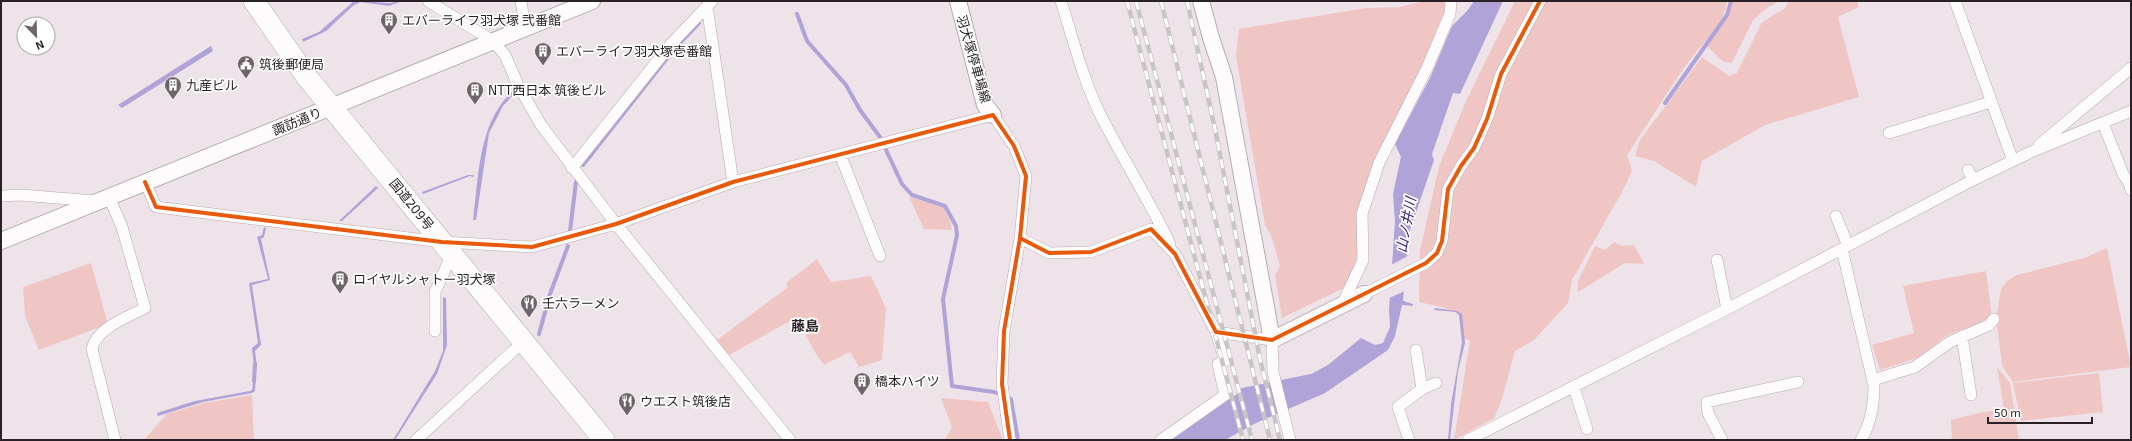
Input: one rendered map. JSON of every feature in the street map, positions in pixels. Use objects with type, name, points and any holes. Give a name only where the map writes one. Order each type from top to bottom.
[{"type":"highway","name":"国道209号","points":[[254,1],[306,76],[604,440]]},
{"type":"street","points":[[428,1],[493,41],[505,55],[518,85],[541,125],[572,168],[790,440]]},
{"type":"street","points":[[521,1],[525,27]]},
{"type":"street","name":"諏訪通り","points":[[1,241],[592,1]]},
{"type":"street","name":"羽犬塚停車場線","points":[[958,1],[985,105],[993,115]]},
{"type":"street","points":[[1061,1],[1081,65],[1101,115],[1147,197],[1216,332],[1225,361],[1218,364],[1225,395],[1161,440]]},
{"type":"street","points":[[1201,1],[1224,77],[1272,340],[1273,372],[1290,440]]},
{"type":"street","points":[[1342,305],[1363,260],[1362,214],[1379,163],[1427,68],[1450,14],[1451,1]]},
{"type":"street","points":[[1216,332],[1272,340],[1426,263],[1437,253],[1442,241],[1448,189],[1461,166],[1474,148],[1487,119],[1501,74],[1540,1]]},
{"type":"street","points":[[1955,1],[2013,161]]},
{"type":"street","points":[[572,168],[671,44],[709,4]]},
{"type":"street","points":[[709,4],[733,182]]},
{"type":"street","points":[[2031,152],[2131,68]]},
{"type":"street","points":[[1889,133],[1992,102]]},
{"type":"street","points":[[1468,440],[1727,309],[1845,247],[1971,175],[2013,161],[2031,152],[2131,111]]},
{"type":"street","points":[[145,182],[156,208],[447,248],[532,247],[616,224],[733,182],[993,115],[1014,146],[1026,176],[1020,238],[1004,331],[1002,384],[1010,440]]},
{"type":"street","points":[[2103,123],[2123,174],[2129,183],[2131,190]]},
{"type":"street","points":[[840,154],[880,256]]},
{"type":"street","points":[[1,196],[21,195],[103,199],[122,227],[145,308],[105,330],[93,341],[92,349],[112,439]]},
{"type":"street","points":[[1836,216],[1845,247],[1873,380],[1874,403],[1867,429],[1861,440]]},
{"type":"street","points":[[1020,238],[1049,253],[1091,252],[1151,229],[1175,254]]},
{"type":"street","points":[[435,331],[435,292],[447,248]]},
{"type":"street","points":[[1717,260],[1727,309]]},
{"type":"street","points":[[1873,380],[1915,367],[1950,342],[1990,324],[1994,319]]},
{"type":"street","points":[[1962,336],[1971,395]]},
{"type":"street","points":[[416,440],[524,342]]},
{"type":"street","points":[[1416,350],[1422,388]]},
{"type":"street","points":[[1722,440],[1708,413],[1707,402],[1798,382]]},
{"type":"street","points":[[1409,440],[1398,407],[1422,388],[1436,383]]},
{"type":"street","points":[[1574,386],[1587,428]]},
{"type":"shaded area","points":[[1424,1],[1446,1],[1447,6],[1422,67],[1372,167],[1354,273],[1344,288],[1282,318],[1275,275],[1280,266],[1271,235],[1265,225],[1236,56],[1239,29],[1366,8],[1401,7]]},
{"type":"shaded area","points":[[1515,1],[1727,1],[1725,10],[1718,25],[1692,57],[1627,155],[1632,171],[1622,192],[1572,280],[1568,303],[1534,340],[1515,351],[1501,402],[1494,418],[1454,440],[1470,341],[1462,337],[1460,315],[1446,308],[1419,302],[1420,251],[1439,166],[1466,101]]},
{"type":"shaded area","points":[[1730,1],[1780,1],[1768,7],[1753,20],[1732,63],[1722,61],[1707,46],[1729,14]]},
{"type":"shaded area","points":[[1789,1],[1857,1],[1859,7],[1838,17],[1859,97],[1765,125],[1702,161],[1696,187],[1654,161],[1635,156],[1640,140],[1702,57],[1729,76],[1737,73],[1762,22],[1784,9]]},
{"type":"shaded area","points":[[909,197],[943,207],[951,223],[952,230],[924,229]]},
{"type":"shaded area","points":[[1614,242],[1622,246],[1634,245],[1644,264],[1625,263],[1578,292],[1578,281],[1595,246],[1605,250]]},
{"type":"shaded area","points":[[2107,248],[2131,367],[2013,382],[2002,365],[1996,318],[2001,289],[2007,281],[2017,275],[2084,258]]},
{"type":"shaded area","points":[[817,259],[831,282],[871,276],[886,308],[882,360],[859,367],[850,352],[824,365],[814,351],[797,317],[729,355],[717,340],[788,287],[786,283]]},
{"type":"shaded area","points":[[91,263],[108,324],[39,350],[25,316],[23,287]]},
{"type":"shaded area","points":[[1986,271],[1992,318],[1946,336],[1920,357],[1880,370],[1872,345],[1914,333],[1903,286]]},
{"type":"shaded area","points":[[1997,367],[2010,383],[2019,440],[1952,440],[1951,420],[1978,413],[2004,409]]},
{"type":"shaded area","points":[[2099,373],[2103,412],[2021,421],[2013,383]]},
{"type":"shaded area","points":[[252,395],[254,440],[144,440],[167,414],[204,403]]},
{"type":"shaded area","points":[[941,398],[988,402],[1003,440],[945,440],[952,427]]},
{"type":"water","points":[[354,1],[390,3],[402,1],[389,6],[360,2],[354,5],[326,31],[303,42],[302,39],[319,32]]},
{"type":"water","name":"山ノ井川","points":[[1474,1],[1503,1],[1460,94],[1453,93],[1432,154],[1434,160],[1409,233],[1403,301],[1413,304],[1413,306],[1402,305],[1395,336],[1388,350],[1325,393],[1256,423],[1225,440],[1171,440],[1237,394],[1242,388],[1311,374],[1328,365],[1361,338],[1375,345],[1383,343],[1390,327],[1389,310],[1395,221],[1393,194],[1401,157],[1395,144],[1430,78],[1452,26],[1467,11]]},
{"type":"water","points":[[211,46],[213,51],[122,108],[118,105]]},
{"type":"water","points":[[513,91],[515,93],[503,106],[489,133],[476,220],[473,220],[479,168],[487,134],[493,118],[501,104]]},
{"type":"water","points":[[468,175],[474,175],[473,177],[470,176],[423,194],[422,192]]},
{"type":"water","points":[[376,186],[378,188],[342,221],[339,221]]},
{"type":"water","points":[[264,227],[266,228],[264,237],[261,239],[270,280],[252,285],[261,345],[255,351],[257,367],[254,367],[252,348],[258,343],[249,283],[268,279],[257,237],[262,235]]},
{"type":"water","points":[[443,297],[446,298],[447,345],[437,374],[395,440],[393,440],[435,371],[443,351]]},
{"type":"water","points":[[1435,308],[1457,311],[1462,314],[1465,343],[1458,371],[1450,440],[1448,440],[1451,404],[1462,342],[1459,315],[1456,312],[1434,310]]},
{"type":"water","points":[[254,375],[256,376],[255,391],[252,393],[203,402],[158,416],[157,413],[195,401],[250,391],[252,390]]},
{"type":"pier","points":[[1410,255],[1407,290],[1387,299],[1389,266]]},
{"type":"waterway","points":[[1665,103],[1727,15],[1731,1]]},
{"type":"waterway","points":[[797,14],[807,41],[846,85],[860,110],[880,137],[902,184],[912,195],[945,206],[956,226],[957,235],[943,299],[952,386],[994,392],[1011,399],[1018,440]]},
{"type":"waterway","points":[[583,165],[675,48],[699,23]]},
{"type":"waterway","points":[[570,231],[576,182]]},
{"type":"waterway","points":[[539,334],[550,294],[568,246]]},
{"type":"waterway","points":[[254,381],[255,364]]},
{"type":"railway","points":[[1127,1],[1243,440]]},
{"type":"railway","points":[[1136,1],[1252,440]]},
{"type":"railway","points":[[1161,1],[1270,440]]},
{"type":"railway","points":[[1187,1],[1215,129],[1260,359],[1280,440]]},
{"type":"cycle path","points":[[1020,238],[1049,253],[1091,252],[1151,229],[1175,254],[1216,332],[1272,340],[1426,263],[1437,253],[1442,241],[1448,189],[1461,166],[1474,148],[1487,119],[1501,74],[1540,1]]},
{"type":"cycle path","points":[[145,182],[156,207],[442,242],[532,247],[616,224],[733,182],[993,115],[1014,146],[1026,176],[1020,238],[1004,331],[1002,384],[1010,440]]},
{"type":"place","name":"エバーライフ羽犬塚 弐番館","points":[[389,35]]},
{"type":"place","name":"エバーライフ羽犬塚壱番館","points":[[543,66]]},
{"type":"place","name":"筑後郵便局","points":[[246,79]]},
{"type":"place","name":"九産ビル","points":[[173,100]]},
{"type":"place","name":"NTT西日本 筑後ビル","points":[[475,105]]},
{"type":"place","name":"ロイヤルシャトー羽犬塚","points":[[340,294]]},
{"type":"place","name":"壬六ラーメン","points":[[529,318]]},
{"type":"place","name":"橋本ハイツ","points":[[862,396]]},
{"type":"place","name":"ウエスト筑後店","points":[[627,416]]},
{"type":"district","name":"藤島","points":[[805,326]]}]
